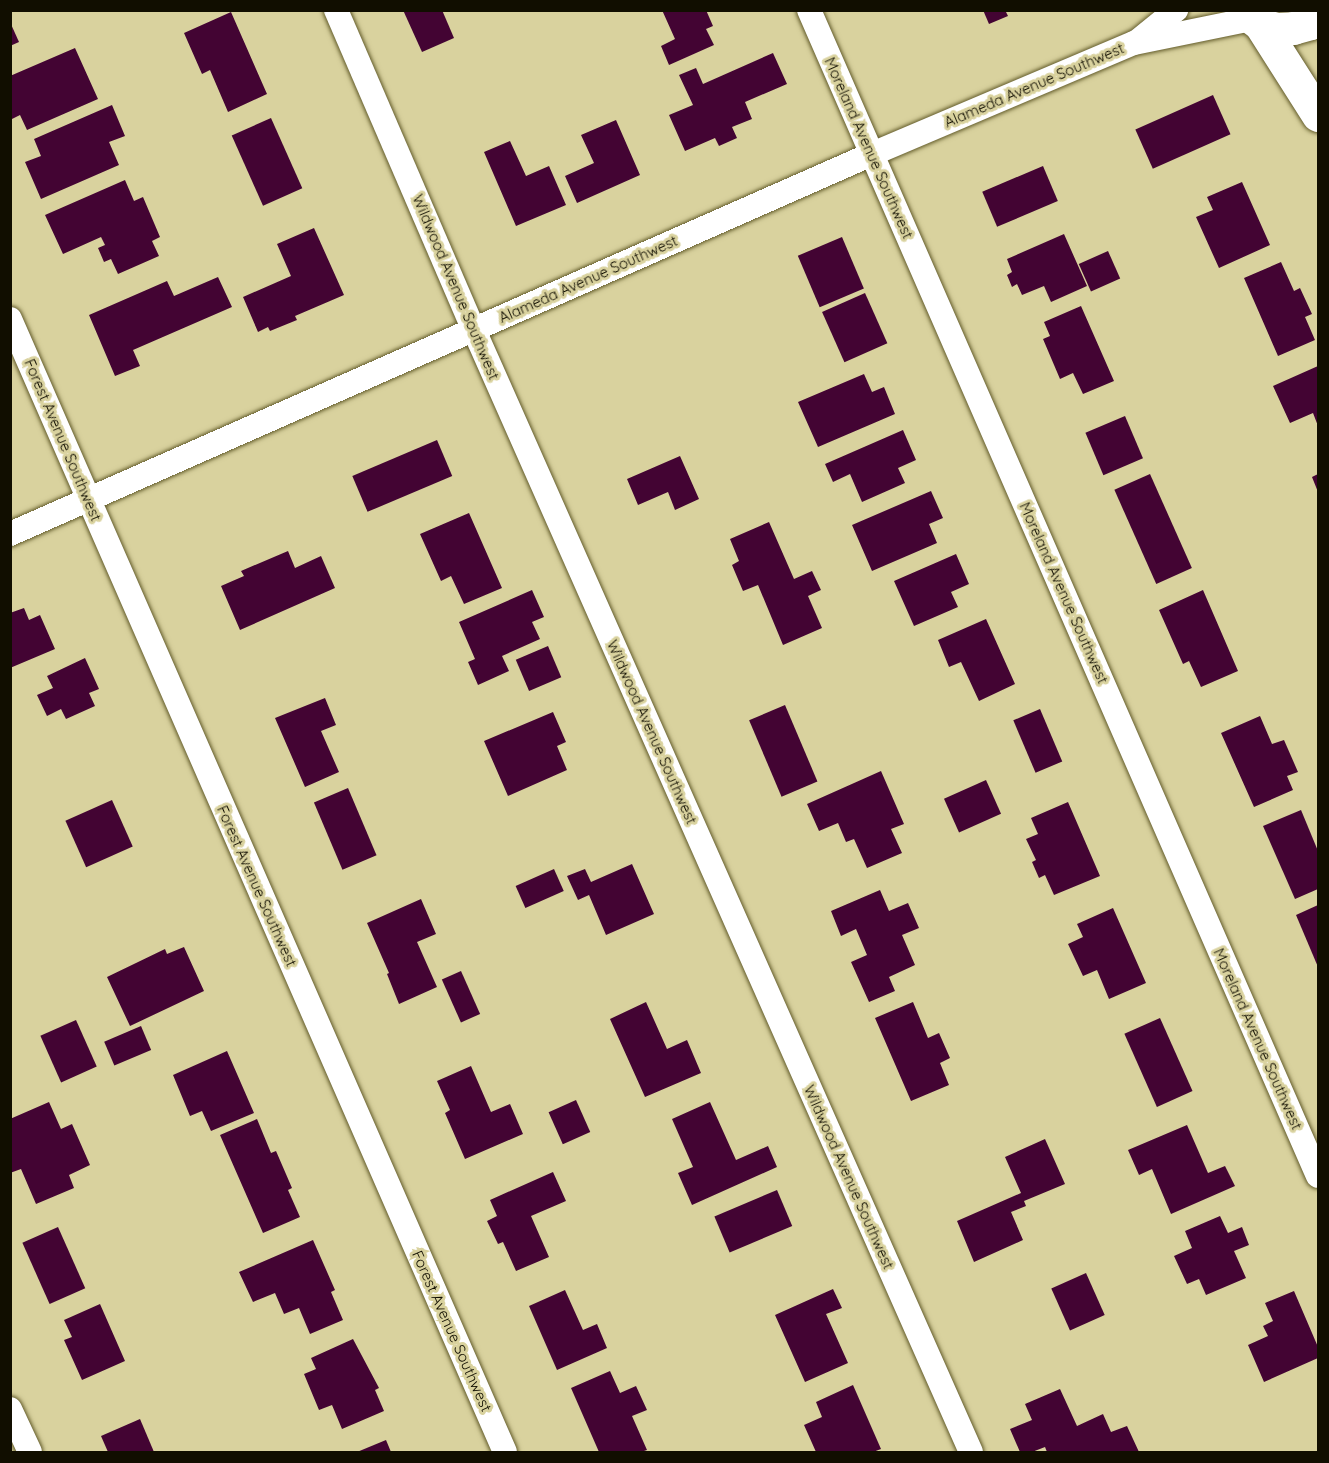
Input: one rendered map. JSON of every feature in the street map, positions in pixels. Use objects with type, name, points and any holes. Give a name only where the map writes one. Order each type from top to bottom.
[{"type":"main road","points":[[1252,18],[1276,29],[1293,28],[1310,23],[1318,16]]},
{"type":"main road","points":[[1252,18],[1318,115]]},
{"type":"street","name":"Wildwood Avenue Southwest","points":[[336,10],[474,330],[971,1452]]},
{"type":"street","name":"Moreland Avenue Southwest","points":[[809,10],[1318,1176]]},
{"type":"street","name":"Alameda Avenue Southwest","points":[[1134,43],[1176,10]]},
{"type":"street","name":"Alameda Avenue Southwest","points":[[10,534],[872,154],[1134,43],[1252,18]]},
{"type":"street","name":"Forest Avenue Southwest","points":[[10,319],[505,1452]]},
{"type":"street","points":[[10,1409],[30,1452]]},
{"type":"building","points":[[403,10],[442,10],[454,38],[422,52]]},
{"type":"building","points":[[662,10],[706,10],[713,26],[706,29],[714,45],[669,65],[661,46],[675,39]]},
{"type":"building","points":[[983,10],[1005,10],[1008,16],[989,24]]},
{"type":"building","points":[[231,12],[267,94],[228,112],[210,70],[202,74],[184,33]]},
{"type":"building","points":[[10,22],[19,42],[10,46]]},
{"type":"building","points":[[75,48],[98,99],[27,130],[20,115],[10,120],[10,76]]},
{"type":"building","points":[[773,53],[787,84],[745,102],[752,119],[732,127],[737,138],[719,146],[715,138],[685,151],[669,115],[693,105],[679,75],[696,68],[703,84]]},
{"type":"building","points":[[1213,95],[1230,134],[1153,169],[1135,130]]},
{"type":"building","points":[[112,105],[125,136],[109,142],[119,165],[41,199],[25,162],[41,156],[34,139]]},
{"type":"building","points":[[271,118],[302,188],[263,206],[232,135]]},
{"type":"building","points":[[616,120],[640,175],[577,203],[565,176],[594,163],[581,135]]},
{"type":"building","points":[[510,141],[526,176],[549,166],[566,205],[516,226],[484,152]]},
{"type":"building","points":[[1043,166],[1058,201],[997,227],[982,192]]},
{"type":"building","points":[[125,180],[134,201],[143,197],[160,237],[152,241],[159,256],[118,274],[111,259],[104,262],[98,248],[105,245],[101,237],[63,254],[45,215]]},
{"type":"building","points":[[1242,182],[1270,245],[1219,268],[1196,217],[1213,210],[1207,197]]},
{"type":"building","points":[[314,228],[344,295],[295,316],[297,320],[270,331],[268,327],[258,332],[243,297],[291,276],[277,244]]},
{"type":"building","points":[[1064,234],[1087,286],[1051,302],[1044,286],[1022,295],[1017,284],[1012,287],[1007,275],[1012,272],[1007,259]]},
{"type":"building","points":[[842,237],[864,289],[820,307],[798,256]]},
{"type":"building","points":[[1108,251],[1120,278],[1091,291],[1079,264]]},
{"type":"building","points":[[1281,262],[1294,291],[1300,288],[1312,314],[1305,317],[1315,340],[1278,356],[1244,278]]},
{"type":"building","points":[[218,277],[232,307],[133,350],[140,366],[115,376],[89,315],[167,281],[174,296]]},
{"type":"building","points":[[865,293],[887,343],[844,362],[822,312]]},
{"type":"building","points":[[1081,306],[1114,381],[1083,394],[1073,373],[1060,379],[1043,339],[1050,336],[1044,322]]},
{"type":"building","points":[[1318,366],[1318,426],[1313,413],[1290,423],[1273,386]]},
{"type":"building","points":[[864,374],[872,392],[884,387],[895,414],[818,447],[798,402]]},
{"type":"building","points":[[1125,416],[1143,458],[1103,475],[1085,433]]},
{"type":"building","points":[[903,430],[916,460],[898,468],[905,483],[862,502],[850,474],[833,482],[825,464]]},
{"type":"building","points":[[437,440],[452,476],[368,512],[352,476]]},
{"type":"building","points":[[680,456],[699,499],[675,510],[668,492],[638,505],[627,479]]},
{"type":"building","points":[[1150,474],[1192,568],[1156,584],[1114,490]]},
{"type":"building","points":[[1318,474],[1318,492],[1312,477]]},
{"type":"building","points":[[931,491],[943,518],[929,524],[937,543],[872,571],[852,525]]},
{"type":"building","points":[[469,513],[502,588],[464,604],[451,576],[441,581],[420,534]]},
{"type":"building","points":[[769,522],[794,579],[812,571],[821,590],[808,596],[822,628],[783,645],[758,585],[743,591],[732,565],[739,561],[730,539]]},
{"type":"building","points":[[288,551],[295,568],[321,556],[335,588],[240,630],[221,586],[244,576],[241,571]]},
{"type":"building","points":[[956,554],[969,584],[951,592],[958,607],[914,626],[894,581]]},
{"type":"building","points":[[532,590],[544,617],[532,622],[540,639],[502,656],[509,671],[478,685],[468,662],[475,659],[459,622]]},
{"type":"building","points":[[1203,590],[1238,671],[1201,687],[1189,661],[1183,664],[1159,610]]},
{"type":"building","points":[[24,608],[29,620],[40,615],[55,649],[10,668],[10,613]]},
{"type":"building","points":[[986,619],[1015,684],[979,701],[961,662],[949,667],[938,640]]},
{"type":"building","points":[[548,646],[561,677],[529,691],[516,660]]},
{"type":"building","points":[[85,658],[99,689],[89,693],[95,706],[66,719],[61,709],[47,716],[37,695],[53,688],[47,676]]},
{"type":"building","points":[[325,698],[336,725],[321,731],[339,772],[305,787],[275,718]]},
{"type":"building","points":[[785,705],[817,781],[782,797],[749,720]]},
{"type":"building","points":[[1040,709],[1062,761],[1036,773],[1013,720]]},
{"type":"building","points":[[553,712],[566,742],[557,746],[567,770],[508,796],[484,741]]},
{"type":"building","points":[[1260,716],[1272,744],[1284,740],[1298,772],[1287,776],[1293,790],[1254,807],[1221,733]]},
{"type":"building","points":[[881,771],[904,824],[891,829],[902,853],[867,868],[854,839],[846,842],[838,823],[819,831],[807,804]]},
{"type":"building","points":[[986,780],[1001,814],[959,833],[944,799]]},
{"type":"building","points":[[348,788],[377,855],[342,870],[314,802]]},
{"type":"building","points":[[112,800],[133,847],[86,867],[65,821]]},
{"type":"building","points":[[1068,802],[1100,876],[1054,895],[1045,875],[1039,878],[1032,862],[1036,860],[1026,839],[1038,834],[1031,818]]},
{"type":"building","points":[[1301,810],[1318,851],[1318,889],[1295,899],[1263,826]]},
{"type":"building","points":[[632,864],[654,914],[606,935],[589,895],[578,900],[567,876],[585,869],[591,882]]},
{"type":"building","points":[[554,869],[564,891],[525,908],[516,886]]},
{"type":"building","points":[[880,890],[889,911],[908,903],[919,928],[902,935],[915,965],[889,977],[895,991],[869,1002],[851,962],[867,955],[856,929],[841,936],[831,911]]},
{"type":"building","points":[[421,899],[436,934],[417,942],[437,987],[399,1004],[387,974],[389,973],[367,923]]},
{"type":"building","points":[[1318,905],[1318,967],[1296,915]]},
{"type":"building","points":[[1113,908],[1146,983],[1109,999],[1097,970],[1083,976],[1068,944],[1083,937],[1077,924]]},
{"type":"building","points":[[184,947],[204,991],[130,1026],[107,977],[165,949],[167,954]]},
{"type":"building","points":[[461,971],[480,1014],[461,1022],[442,980]]},
{"type":"building","points":[[646,1002],[667,1049],[687,1040],[701,1073],[645,1097],[610,1019]]},
{"type":"building","points":[[913,1002],[928,1038],[939,1033],[950,1058],[940,1063],[949,1085],[911,1101],[875,1018]]},
{"type":"building","points":[[1160,1018],[1193,1091],[1157,1107],[1124,1034]]},
{"type":"building","points":[[76,1020],[97,1067],[61,1082],[40,1036]]},
{"type":"building","points":[[141,1026],[151,1050],[114,1066],[104,1042]]},
{"type":"building","points":[[227,1051],[254,1113],[211,1131],[202,1111],[190,1116],[173,1075]]},
{"type":"building","points":[[471,1066],[491,1112],[510,1104],[523,1134],[465,1159],[445,1113],[450,1110],[437,1081]]},
{"type":"building","points":[[576,1100],[590,1132],[563,1144],[549,1112]]},
{"type":"building","points":[[49,1102],[61,1129],[72,1124],[90,1165],[69,1175],[74,1188],[36,1204],[21,1169],[10,1173],[10,1119]]},
{"type":"building","points":[[710,1102],[736,1160],[768,1146],[777,1167],[692,1205],[678,1173],[693,1167],[672,1119]]},
{"type":"building","points":[[257,1119],[271,1153],[276,1151],[292,1188],[288,1190],[300,1217],[263,1233],[220,1135]]},
{"type":"building","points":[[1187,1125],[1208,1173],[1225,1166],[1235,1186],[1171,1214],[1152,1169],[1139,1175],[1128,1150]]},
{"type":"building","points":[[1045,1139],[1065,1184],[1024,1201],[1026,1206],[1011,1212],[1023,1240],[974,1262],[957,1221],[1021,1193],[1005,1157]]},
{"type":"building","points":[[553,1172],[566,1201],[531,1216],[549,1257],[516,1271],[503,1242],[498,1244],[487,1221],[497,1216],[490,1200]]},
{"type":"building","points":[[777,1190],[792,1226],[730,1252],[714,1217]]},
{"type":"building","points":[[1220,1216],[1228,1233],[1242,1227],[1249,1245],[1234,1251],[1246,1278],[1206,1295],[1199,1279],[1187,1284],[1174,1256],[1192,1248],[1185,1231]]},
{"type":"building","points":[[58,1227],[85,1288],[50,1304],[22,1243]]},
{"type":"building","points":[[313,1240],[335,1290],[331,1292],[343,1320],[310,1334],[299,1308],[284,1314],[275,1293],[253,1302],[239,1272]]},
{"type":"building","points":[[1086,1273],[1105,1315],[1070,1330],[1051,1288]]},
{"type":"building","points":[[833,1289],[842,1308],[826,1314],[848,1363],[805,1382],[775,1315]]},
{"type":"building","points":[[565,1290],[583,1330],[597,1324],[607,1348],[557,1370],[529,1306]]},
{"type":"building","points":[[1294,1291],[1318,1347],[1318,1358],[1264,1382],[1248,1345],[1268,1336],[1263,1326],[1273,1321],[1265,1303]]},
{"type":"building","points":[[100,1304],[125,1361],[82,1380],[64,1340],[72,1337],[64,1320]]},
{"type":"building","points":[[353,1339],[379,1388],[375,1390],[384,1411],[342,1429],[332,1405],[319,1410],[304,1374],[316,1369],[311,1358]]},
{"type":"building","points":[[610,1371],[620,1393],[636,1386],[647,1410],[632,1416],[647,1450],[599,1452],[571,1388]]},
{"type":"building","points":[[853,1385],[881,1449],[873,1452],[816,1452],[804,1425],[822,1417],[816,1402]]},
{"type":"building","points":[[1060,1389],[1077,1426],[1103,1414],[1111,1432],[1127,1426],[1139,1452],[1047,1452],[1045,1447],[1032,1452],[1020,1452],[1010,1429],[1032,1420],[1025,1404]]},
{"type":"building","points":[[140,1419],[154,1452],[108,1452],[101,1436]]},
{"type":"building","points":[[386,1440],[391,1452],[357,1452]]}]
